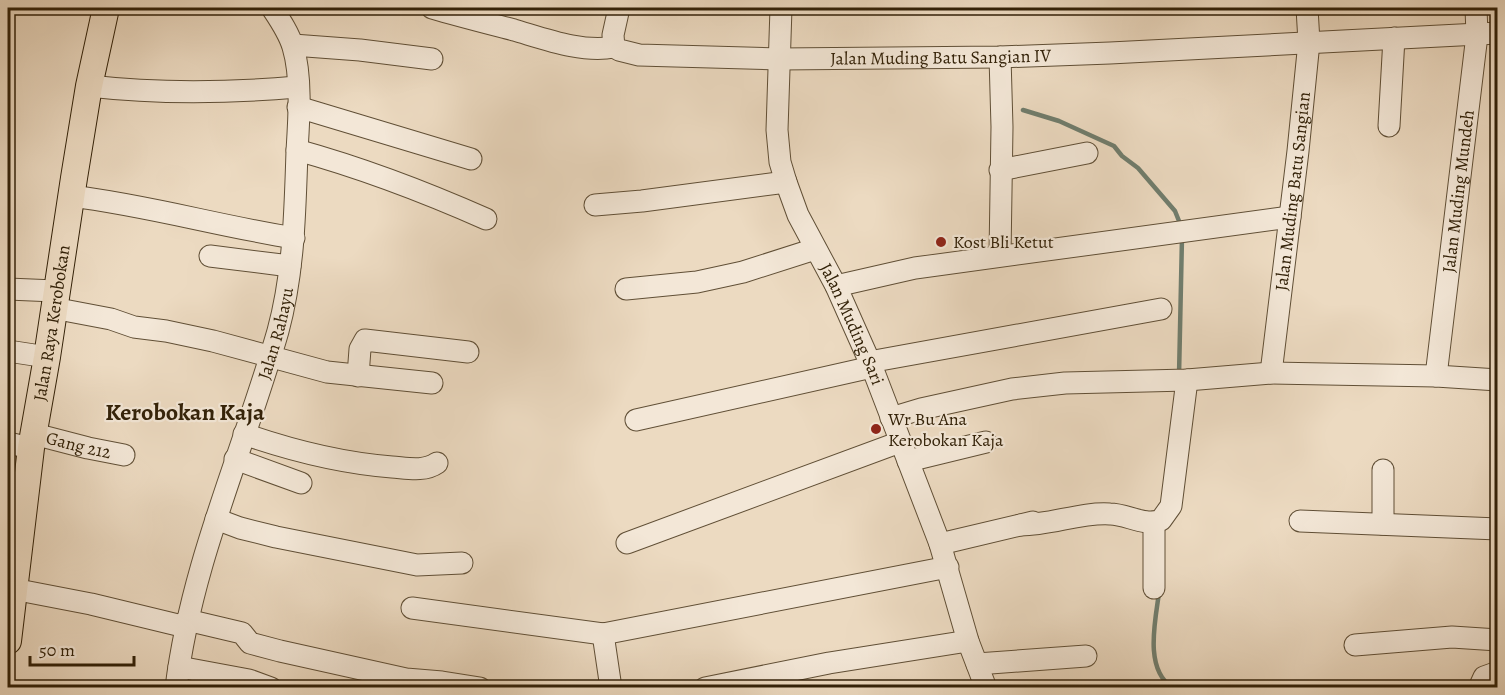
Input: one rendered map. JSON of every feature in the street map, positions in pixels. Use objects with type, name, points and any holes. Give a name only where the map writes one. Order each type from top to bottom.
[{"type":"main road","name":"Jalan Raya Kerobokan","points":[[8,633],[15,524],[24,442],[47,357],[54,300],[89,86],[106,8]]},
{"type":"street","name":"Jalan Rahayu","points":[[178,677],[187,623],[216,519],[270,356],[287,292],[294,238],[298,97],[293,45],[272,8]]},
{"type":"street","name":"Jalan Muding Batu Sangian IV","points":[[432,8],[588,48],[614,47],[620,51],[639,55],[779,59],[1000,57],[1487,34]]},
{"type":"street","points":[[614,47],[613,35],[619,8]]},
{"type":"street","name":"Jalan Muding Sari","points":[[782,8],[778,149],[786,182],[798,215],[836,286],[891,418],[940,544],[968,641],[985,687]]},
{"type":"street","name":"Jalan Muding Batu Sangian","points":[[1271,373],[1309,42],[1307,8]]},
{"type":"street","name":"Jalan Muding Mundeh","points":[[1436,376],[1487,34],[1476,8]]},
{"type":"street","points":[[1389,126],[1394,38]]},
{"type":"street","points":[[293,45],[432,59]]},
{"type":"street","points":[[1000,57],[1002,127],[1000,255]]},
{"type":"street","points":[[89,86],[165,92],[236,92],[298,97],[471,159]]},
{"type":"street","points":[[297,150],[370,172],[486,219]]},
{"type":"street","points":[[1000,170],[1087,153]]},
{"type":"street","points":[[595,205],[786,182]]},
{"type":"street","points":[[71,196],[101,200],[231,228],[294,238]]},
{"type":"street","points":[[836,286],[915,268],[1000,255],[1290,217]]},
{"type":"street","points":[[626,289],[697,282],[743,272],[815,249]]},
{"type":"street","points":[[210,256],[290,266]]},
{"type":"street","points":[[8,289],[54,300],[134,327],[166,331],[327,372],[432,383]]},
{"type":"street","points":[[636,420],[870,365],[1161,309]]},
{"type":"street","points":[[358,376],[360,349],[365,340],[468,352]]},
{"type":"street","points":[[8,351],[47,357]]},
{"type":"street","points":[[891,418],[921,409],[1065,382],[1187,380],[1271,373],[1436,376],[1497,380]]},
{"type":"street","points":[[1154,588],[1160,519],[1171,506],[1187,380]]},
{"type":"street","points":[[244,434],[321,457],[367,466],[427,468],[437,463]]},
{"type":"street","name":"Gang 212","points":[[24,442],[88,448],[124,455]]},
{"type":"street","points":[[627,543],[904,451],[986,442]]},
{"type":"street","points":[[235,459],[302,483]]},
{"type":"street","points":[[1383,470],[1383,524]]},
{"type":"street","points":[[940,544],[1030,522],[1100,509],[1127,507],[1160,519]]},
{"type":"street","points":[[216,519],[276,537],[417,564],[462,563]]},
{"type":"street","points":[[1300,521],[1497,529]]},
{"type":"street","points":[[412,608],[603,634],[948,567]]},
{"type":"street","points":[[11,589],[242,633],[250,644],[256,646],[406,683],[480,687]]},
{"type":"street","points":[[603,634],[611,687]]},
{"type":"street","points":[[1355,645],[1452,637],[1497,640]]},
{"type":"street","points":[[705,687],[829,663],[968,641]]},
{"type":"street","points":[[976,664],[1086,656]]},
{"type":"street","points":[[1479,687],[1484,677],[1497,672]]},
{"type":"street","points":[[178,677],[249,680],[271,687]]},
{"type":"waterway","points":[[1023,110],[1059,121],[1114,146],[1122,156],[1138,168],[1175,211],[1181,226]]},
{"type":"waterway","points":[[1179,376],[1182,237]]},
{"type":"waterway","points":[[1159,593],[1154,631],[1155,658],[1158,670],[1173,688]]},
{"type":"place","name":"Kost Bli Ketut","points":[[941,242]]},
{"type":"place","name":"Wr Bu Ana Kerobokan Kaja","points":[[876,429]]},
{"type":"district","name":"Kerobokan Kaja","points":[[185,412]]}]
